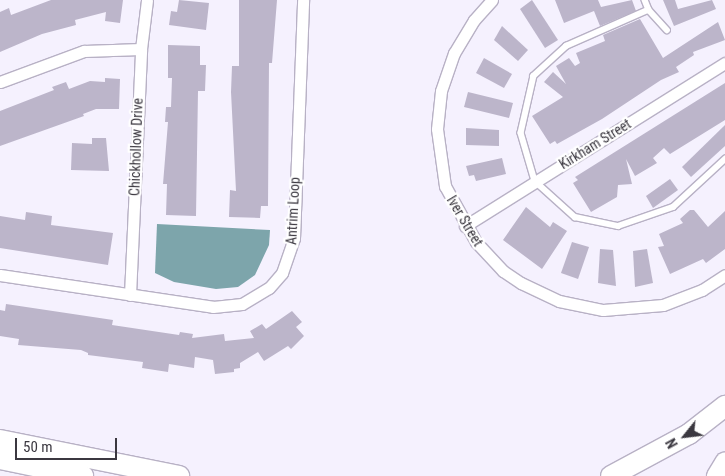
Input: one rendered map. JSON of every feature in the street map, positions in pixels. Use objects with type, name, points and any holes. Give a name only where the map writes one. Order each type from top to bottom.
[{"type":"highway","points":[[611,476],[689,434],[725,406]]},
{"type":"highway","points":[[0,440],[179,476]]},
{"type":"highway","points":[[0,459],[83,476]]},
{"type":"main road","points":[[716,476],[725,461]]},
{"type":"street","name":"Chickhollow Drive","points":[[130,295],[140,49],[147,0]]},
{"type":"street","name":"Antrim Loop","points":[[0,275],[130,295],[228,307],[258,297],[282,273],[294,238],[303,0]]},
{"type":"street","name":"Iver Street","points":[[492,0],[474,20],[454,53],[441,91],[438,112],[441,168],[448,193],[465,226],[503,271],[537,291],[579,306],[624,310],[662,305],[702,290],[725,275]]},
{"type":"street","points":[[0,82],[84,51],[140,49]]},
{"type":"street","name":"Kirkham Street","points":[[465,226],[725,63]]},
{"type":"lane","points":[[645,0],[649,10],[667,30]]},
{"type":"lane","points":[[649,10],[567,46],[534,76],[521,132],[536,181],[575,217],[618,226],[673,207],[725,159]]},
{"type":"water","points":[[157,224],[270,230],[269,245],[255,275],[238,287],[216,289],[174,282],[155,273]]},
{"type":"building","points":[[51,0],[123,0],[120,23],[105,21],[106,12],[75,20],[76,25],[42,34],[0,52],[0,12],[9,8],[11,15]]},
{"type":"building","points":[[179,0],[209,3],[206,30],[169,25],[171,11],[177,12]]},
{"type":"building","points":[[239,0],[277,0],[272,63],[269,63],[268,206],[261,206],[260,218],[229,217],[230,190],[236,191],[231,92],[232,66],[239,66]]},
{"type":"building","points":[[532,0],[558,40],[545,48],[520,9]]},
{"type":"building","points":[[555,0],[598,0],[601,7],[632,0],[636,11],[600,26],[594,11],[564,23]]},
{"type":"building","points":[[663,0],[675,0],[678,9],[712,0],[716,9],[674,26]]},
{"type":"building","points":[[640,19],[663,58],[718,22],[725,40],[693,52],[694,55],[676,67],[679,72],[661,80],[602,119],[557,144],[555,141],[550,144],[532,116],[563,97],[544,82],[553,72],[566,84],[556,66],[569,58],[575,66],[580,63],[576,53],[605,41],[603,35]]},
{"type":"building","points":[[502,26],[528,50],[518,61],[494,40]]},
{"type":"building","points":[[168,45],[200,46],[200,65],[206,65],[205,91],[198,91],[196,216],[166,215],[167,184],[163,184],[168,122],[165,122],[166,107],[171,107],[172,78],[168,78]]},
{"type":"building","points":[[484,58],[512,74],[504,88],[476,73]]},
{"type":"building","points":[[105,78],[120,79],[119,109],[96,109],[83,114],[84,116],[0,146],[0,111],[54,90],[52,87],[66,82],[69,89],[90,81],[105,82]]},
{"type":"building","points":[[725,83],[725,120],[670,154],[664,148],[653,158],[657,163],[635,176],[626,159],[632,184],[618,185],[617,197],[591,212],[573,183],[578,180],[575,177]]},
{"type":"building","points":[[468,92],[513,103],[509,118],[464,107]]},
{"type":"building","points":[[725,125],[725,146],[691,177],[682,167]]},
{"type":"building","points":[[466,128],[499,130],[499,146],[466,145]]},
{"type":"building","points":[[92,138],[106,138],[109,171],[71,170],[72,143],[92,144]]},
{"type":"building","points":[[502,158],[506,174],[476,181],[474,175],[469,176],[466,166]]},
{"type":"building","points":[[670,179],[678,190],[653,208],[646,196]]},
{"type":"building","points":[[526,207],[550,227],[553,222],[567,231],[542,269],[503,240]]},
{"type":"building","points":[[690,210],[694,210],[708,227],[725,211],[725,249],[706,263],[703,259],[670,274],[658,247],[664,246],[659,234],[683,223],[680,219]]},
{"type":"building","points":[[26,212],[52,216],[51,225],[113,233],[108,265],[0,248],[0,216],[25,220]]},
{"type":"building","points":[[572,242],[589,247],[578,279],[561,273]]},
{"type":"building","points":[[600,249],[613,250],[616,286],[598,283]]},
{"type":"building","points":[[647,249],[653,283],[635,287],[633,251]]},
{"type":"building","points":[[6,304],[113,320],[112,325],[179,335],[180,332],[193,334],[192,338],[224,334],[225,341],[254,338],[250,331],[262,324],[266,329],[292,311],[302,322],[296,327],[304,336],[291,349],[288,346],[264,361],[258,352],[240,363],[240,368],[234,369],[234,372],[215,374],[213,360],[195,357],[194,368],[169,364],[168,372],[142,368],[143,362],[88,355],[88,353],[81,350],[18,345],[19,339],[0,336],[0,310],[5,311]]}]
